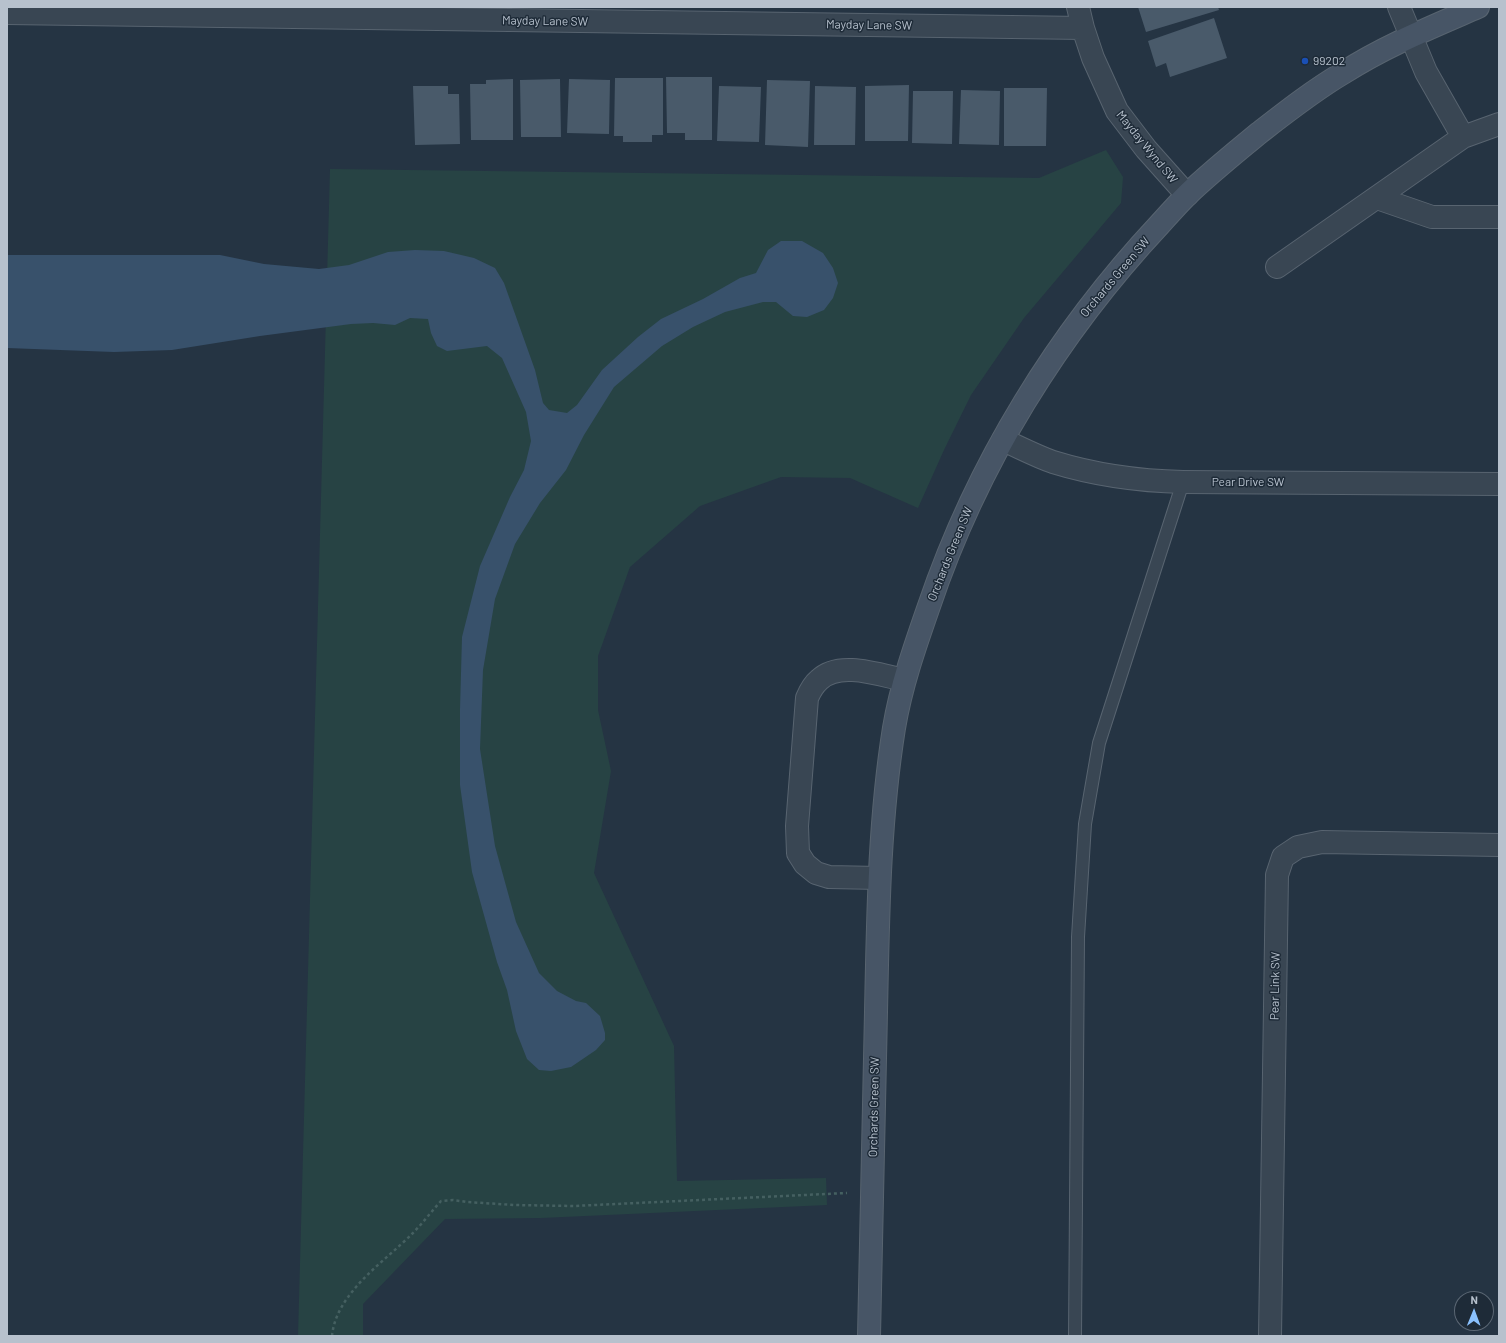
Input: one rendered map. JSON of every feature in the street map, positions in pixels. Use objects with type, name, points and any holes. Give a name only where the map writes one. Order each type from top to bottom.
[{"type":"street","name":"Mayday Wynd SW","points":[[1078,7],[1093,58],[1117,111],[1146,149],[1187,195]]},
{"type":"street","points":[[1399,7],[1426,72],[1462,137]]},
{"type":"street","name":"Orchards Green SW","points":[[870,1336],[879,878],[885,795],[894,725],[904,680],[936,585],[952,544],[1002,440],[1063,343],[1093,302],[1135,251],[1187,195],[1234,154],[1285,113],[1343,72],[1411,36],[1478,7]]},
{"type":"street","name":"Mayday Lane SW","points":[[7,13],[129,11],[1083,28]]},
{"type":"street","points":[[1277,267],[1462,137],[1499,124]]},
{"type":"street","points":[[1377,198],[1432,216],[1499,217]]},
{"type":"street","name":"Pear Drive SW","points":[[1002,440],[1051,461],[1086,471],[1132,478],[1183,482],[1499,484]]},
{"type":"street","points":[[879,878],[829,877],[816,873],[805,864],[798,853],[797,826],[807,698],[820,678],[833,671],[848,669],[904,680]]},
{"type":"street","name":"Pear Link SW","points":[[1270,1336],[1276,875],[1283,858],[1298,847],[1322,842],[1499,845]]},
{"type":"lane","points":[[1075,1336],[1078,937],[1085,824],[1099,743],[1183,482]]},
{"type":"path","points":[[332,1336],[340,1310],[354,1289],[413,1233],[440,1201],[453,1200],[506,1204],[574,1206],[831,1193],[872,1193]]},
{"type":"green space","points":[[1106,150],[1123,177],[1121,203],[1024,318],[971,395],[918,508],[850,478],[781,477],[700,506],[630,567],[598,656],[598,710],[611,771],[594,873],[674,1046],[677,1181],[826,1178],[827,1205],[541,1218],[445,1219],[363,1304],[363,1336],[298,1336],[330,169],[1039,178]]},
{"type":"water","points":[[781,241],[802,241],[823,253],[833,268],[838,283],[833,298],[824,310],[807,317],[793,316],[776,302],[763,302],[725,312],[693,327],[662,346],[614,387],[584,435],[566,470],[540,503],[515,544],[495,599],[483,670],[480,749],[495,846],[516,922],[539,973],[557,991],[576,1001],[586,1003],[600,1016],[605,1033],[605,1040],[596,1050],[571,1067],[551,1071],[539,1070],[527,1059],[516,1031],[507,990],[497,962],[472,872],[460,785],[462,637],[480,566],[510,497],[524,470],[531,441],[526,412],[502,358],[487,346],[447,351],[437,346],[431,333],[428,319],[410,318],[395,325],[373,323],[351,324],[260,336],[172,350],[114,352],[7,348],[7,255],[220,255],[264,264],[319,269],[349,265],[388,252],[415,250],[444,251],[474,258],[495,268],[504,283],[535,370],[543,403],[549,410],[567,413],[577,405],[602,370],[638,337],[661,319],[703,299],[740,278],[756,273],[768,250]]},
{"type":"building","points":[[1138,7],[1218,7],[1219,10],[1146,32]]},
{"type":"building","points":[[1214,18],[1227,58],[1170,77],[1166,63],[1156,67],[1148,41]]},
{"type":"building","points":[[666,77],[712,77],[712,140],[685,140],[685,133],[667,133]]},
{"type":"building","points":[[615,78],[663,78],[663,135],[652,135],[652,142],[623,142],[623,136],[614,136]]},
{"type":"building","points":[[513,79],[513,140],[471,140],[470,84],[486,84],[486,80]]},
{"type":"building","points":[[560,79],[561,137],[521,137],[520,80]]},
{"type":"building","points":[[569,79],[610,80],[609,134],[567,133]]},
{"type":"building","points":[[767,80],[810,81],[808,147],[765,145]]},
{"type":"building","points":[[909,85],[908,141],[865,141],[865,86]]},
{"type":"building","points":[[413,86],[448,86],[448,94],[459,94],[460,144],[415,145]]},
{"type":"building","points":[[719,86],[761,87],[759,142],[717,141]]},
{"type":"building","points":[[815,86],[856,87],[855,145],[814,145]]},
{"type":"building","points":[[1004,88],[1047,88],[1046,146],[1004,146]]},
{"type":"building","points":[[961,90],[1000,91],[999,145],[959,144]]},
{"type":"building","points":[[913,91],[953,91],[952,144],[912,143]]},
{"type":"place","name":"99202","points":[[1305,61]]}]
